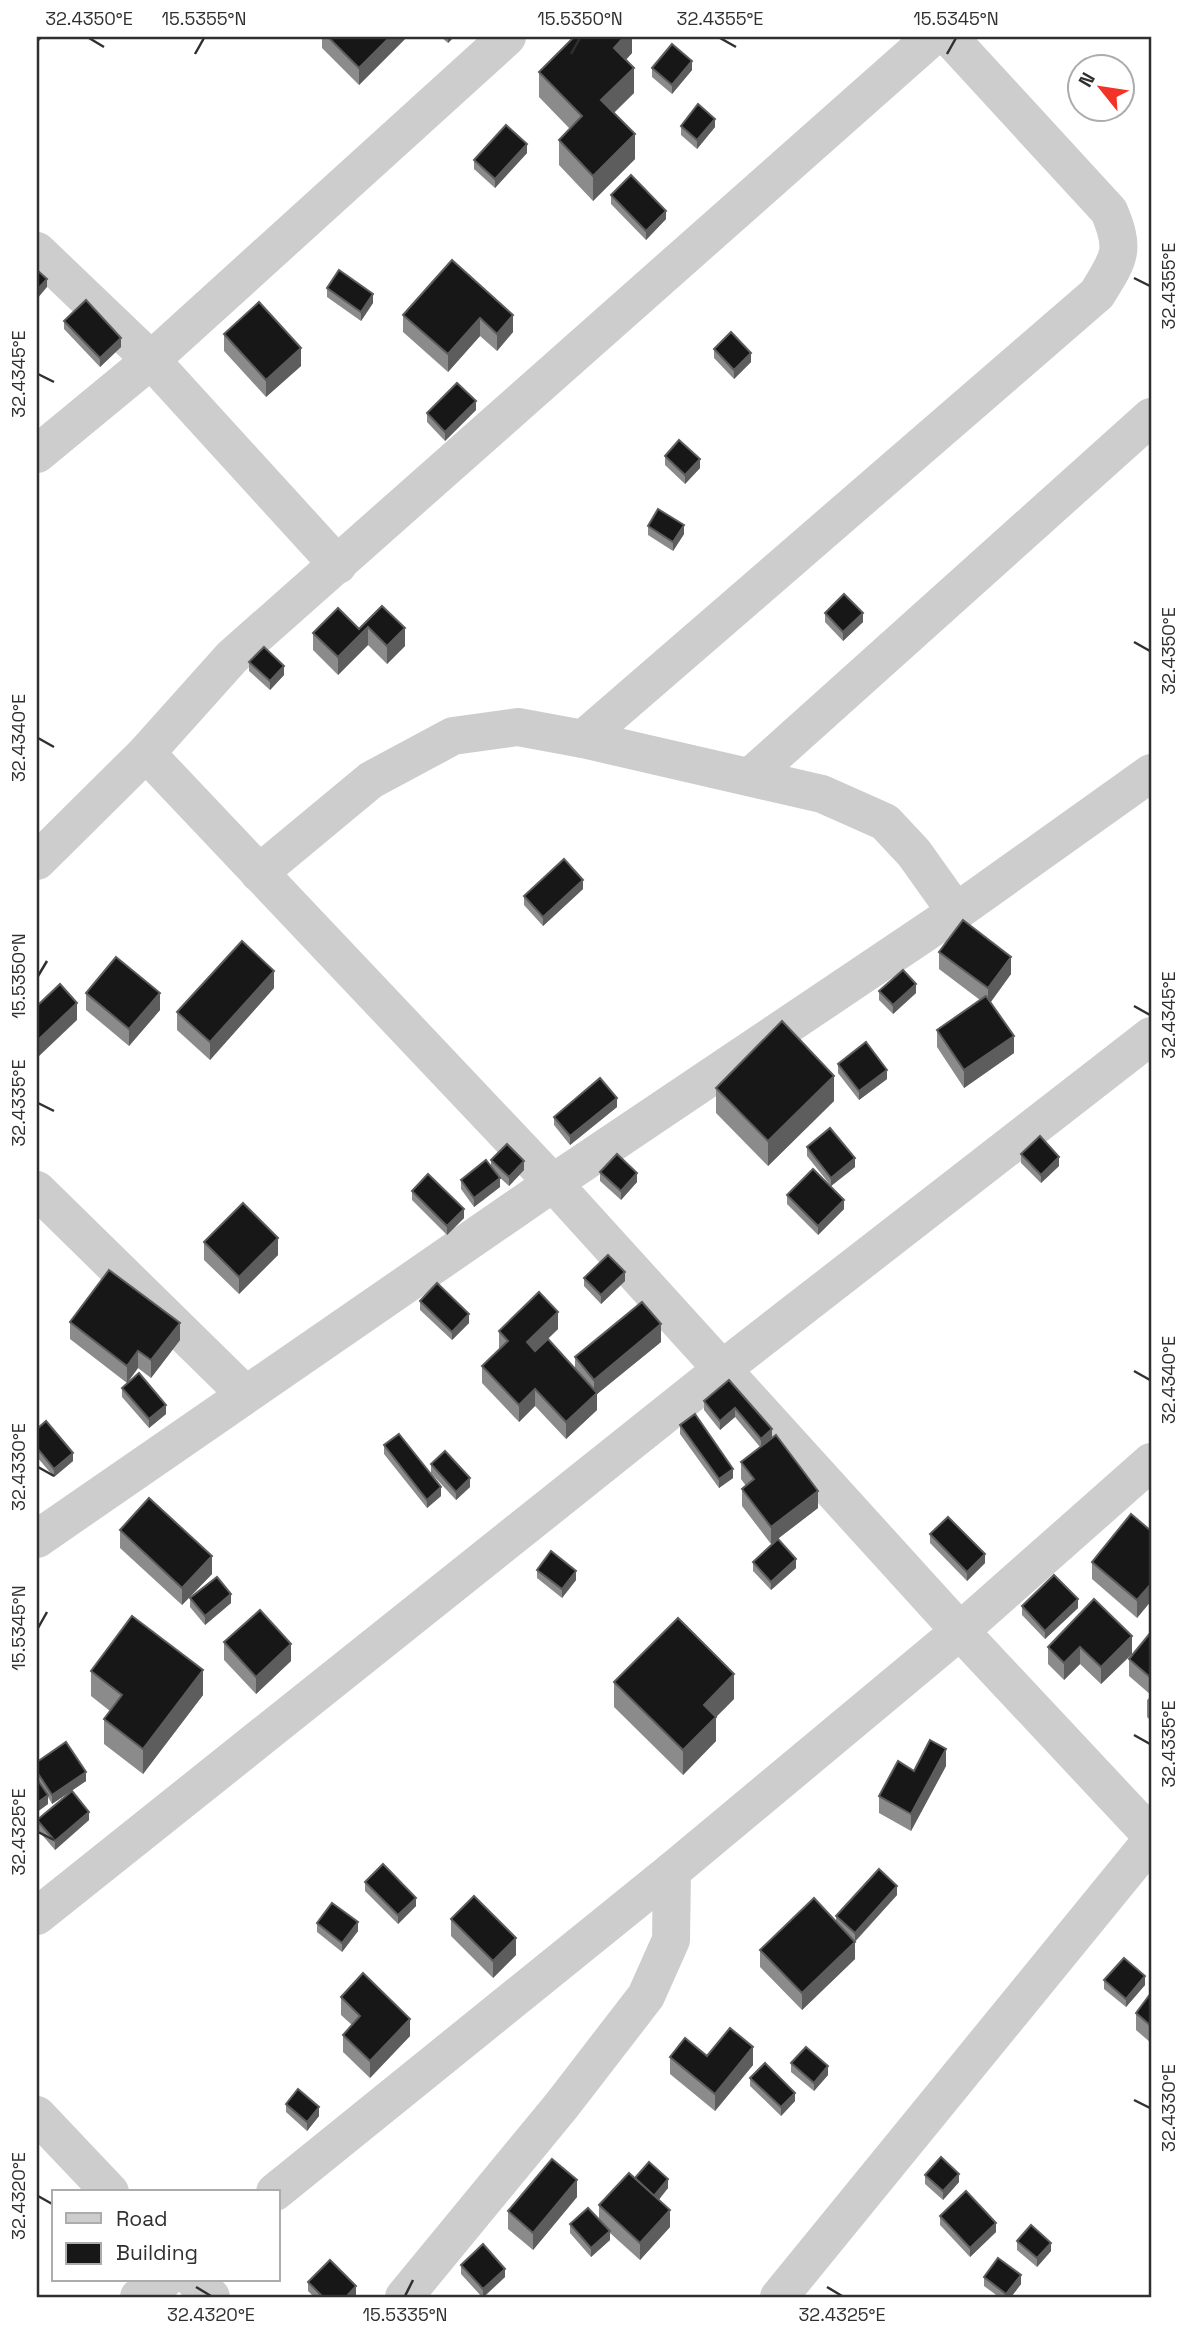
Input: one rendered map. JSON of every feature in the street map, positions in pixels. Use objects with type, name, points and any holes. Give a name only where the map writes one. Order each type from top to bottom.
[{"type":"street","points":[[37,454],[151,360],[507,37]]},
{"type":"street","points":[[37,861],[146,753],[232,657],[932,37]]},
{"type":"street","points":[[583,739],[1097,294],[1118,259],[1119,235],[1109,211],[949,37]]},
{"type":"street","points":[[37,251],[151,360],[338,565]]},
{"type":"street","points":[[750,777],[1151,418]]},
{"type":"street","points":[[259,873],[371,780],[453,736],[518,727],[583,739],[822,794],[885,822],[914,853],[956,912]]},
{"type":"street","points":[[146,753],[553,1183],[960,1631],[1151,1835]]},
{"type":"street","points":[[37,1539],[553,1183],[956,912],[1151,773]]},
{"type":"street","points":[[37,1916],[721,1370],[1151,1036]]},
{"type":"street","points":[[37,1190],[246,1394]]},
{"type":"street","points":[[277,2190],[672,1871],[960,1631],[1151,1462]]},
{"type":"street","points":[[779,2297],[1151,1841]]},
{"type":"street","points":[[404,2297],[562,2105],[646,1996],[671,1940],[672,1871]]},
{"type":"street","points":[[37,2115],[108,2190]]},
{"type":"street","points":[[139,2297],[161,2282]]},
{"type":"street","points":[[196,2282],[211,2297]]},
{"type":"building","points":[[328,37],[390,37],[359,68]]},
{"type":"building","points":[[574,37],[624,37],[614,48],[634,68],[601,100],[635,134],[593,176],[559,140],[582,116],[539,72]]},
{"type":"building","points":[[672,44],[692,61],[672,85],[652,68]]},
{"type":"building","points":[[698,104],[715,119],[697,140],[681,126]]},
{"type":"building","points":[[506,125],[527,144],[495,179],[474,160]]},
{"type":"building","points":[[631,175],[666,211],[646,231],[611,195]]},
{"type":"building","points":[[452,260],[513,315],[497,334],[480,318],[448,354],[403,315]]},
{"type":"building","points":[[37,270],[47,279],[37,290]]},
{"type":"building","points":[[339,270],[373,294],[361,312],[327,288]]},
{"type":"building","points":[[86,300],[121,338],[100,358],[64,321]]},
{"type":"building","points":[[259,302],[301,348],[266,380],[224,334]]},
{"type":"building","points":[[731,332],[751,353],[734,370],[714,349]]},
{"type":"building","points":[[457,383],[476,401],[445,432],[427,413]]},
{"type":"building","points":[[679,440],[700,459],[685,475],[665,456]]},
{"type":"building","points":[[658,509],[684,525],[673,542],[648,526]]},
{"type":"building","points":[[844,594],[863,613],[843,632],[825,613]]},
{"type":"building","points":[[382,606],[405,628],[387,646],[368,627],[338,657],[313,633],[338,608],[359,629]]},
{"type":"building","points":[[264,647],[284,666],[270,681],[249,662]]},
{"type":"building","points":[[564,859],[583,880],[543,917],[524,896]]},
{"type":"building","points":[[963,920],[1011,957],[988,988],[939,952]]},
{"type":"building","points":[[242,941],[274,971],[210,1042],[177,1012]]},
{"type":"building","points":[[116,957],[160,993],[129,1029],[86,993]]},
{"type":"building","points":[[903,970],[916,984],[893,1005],[879,991]]},
{"type":"building","points":[[60,984],[77,1003],[37,1041],[37,1006]]},
{"type":"building","points":[[986,996],[1014,1036],[964,1070],[937,1030]]},
{"type":"building","points":[[782,1021],[834,1076],[768,1141],[716,1088]]},
{"type":"building","points":[[866,1042],[887,1070],[859,1091],[838,1064]]},
{"type":"building","points":[[600,1078],[617,1098],[570,1136],[554,1117]]},
{"type":"building","points":[[830,1128],[855,1158],[831,1178],[807,1147]]},
{"type":"building","points":[[1040,1136],[1059,1157],[1041,1175],[1021,1154]]},
{"type":"building","points":[[507,1144],[524,1161],[509,1177],[491,1160]]},
{"type":"building","points":[[617,1154],[637,1173],[621,1191],[600,1172]]},
{"type":"building","points":[[486,1160],[500,1178],[474,1198],[461,1180]]},
{"type":"building","points":[[813,1169],[844,1200],[818,1226],[787,1195]]},
{"type":"building","points":[[428,1174],[464,1209],[447,1226],[412,1191]]},
{"type":"building","points":[[243,1203],[278,1238],[239,1277],[204,1242]]},
{"type":"building","points":[[608,1255],[625,1272],[601,1295],[584,1278]]},
{"type":"building","points":[[109,1270],[180,1323],[151,1360],[138,1351],[127,1366],[70,1322]]},
{"type":"building","points":[[437,1283],[469,1314],[452,1332],[420,1301]]},
{"type":"building","points":[[539,1292],[558,1312],[527,1342],[535,1351],[548,1339],[597,1393],[566,1422],[535,1389],[519,1405],[482,1366],[508,1341],[499,1331]]},
{"type":"building","points":[[642,1302],[661,1324],[594,1380],[575,1357]]},
{"type":"building","points":[[139,1373],[166,1405],[149,1419],[122,1388]]},
{"type":"building","points":[[729,1380],[772,1429],[761,1439],[735,1408],[720,1421],[704,1401]]},
{"type":"building","points":[[695,1414],[733,1469],[719,1479],[680,1425]]},
{"type":"building","points":[[46,1421],[73,1453],[54,1469],[37,1448],[37,1429]]},
{"type":"building","points":[[399,1434],[441,1487],[427,1500],[384,1445]]},
{"type":"building","points":[[776,1435],[818,1491],[771,1527],[742,1489],[754,1479],[741,1462]]},
{"type":"building","points":[[445,1451],[470,1478],[456,1492],[431,1464]]},
{"type":"building","points":[[149,1498],[212,1556],[182,1588],[120,1530]]},
{"type":"building","points":[[1131,1514],[1151,1531],[1151,1584],[1137,1600],[1092,1562]]},
{"type":"building","points":[[948,1517],[985,1554],[967,1572],[930,1534]]},
{"type":"building","points":[[778,1539],[796,1559],[771,1582],[753,1562]]},
{"type":"building","points":[[551,1551],[576,1571],[562,1589],[537,1570]]},
{"type":"building","points":[[1054,1575],[1078,1599],[1045,1631],[1022,1606]]},
{"type":"building","points":[[217,1577],[231,1594],[205,1616],[190,1598]]},
{"type":"building","points":[[1094,1599],[1132,1636],[1101,1667],[1080,1647],[1064,1663],[1048,1647]]},
{"type":"building","points":[[260,1610],[291,1644],[256,1677],[224,1642]]},
{"type":"building","points":[[132,1616],[203,1670],[143,1749],[104,1719],[122,1695],[91,1671]]},
{"type":"building","points":[[678,1618],[734,1674],[704,1705],[716,1717],[683,1750],[614,1682]]},
{"type":"building","points":[[1151,1632],[1151,1678],[1129,1659]]},
{"type":"building","points":[[930,1740],[946,1749],[911,1814],[879,1796],[898,1761],[914,1771]]},
{"type":"building","points":[[66,1742],[86,1772],[52,1795],[37,1772],[37,1762]]},
{"type":"building","points":[[37,1779],[48,1795],[37,1803]]},
{"type":"building","points":[[72,1791],[89,1812],[55,1841],[37,1820]]},
{"type":"building","points":[[383,1864],[416,1898],[398,1915],[365,1882]]},
{"type":"building","points":[[879,1869],[897,1886],[855,1933],[836,1916]]},
{"type":"building","points":[[474,1896],[516,1938],[493,1961],[451,1919]]},
{"type":"building","points":[[814,1898],[855,1942],[802,1993],[760,1950]]},
{"type":"building","points":[[332,1903],[358,1922],[342,1943],[317,1923]]},
{"type":"building","points":[[1124,1958],[1145,1976],[1126,1999],[1104,1980]]},
{"type":"building","points":[[363,1973],[410,2019],[370,2061],[343,2035],[360,2016],[341,1997]]},
{"type":"building","points":[[1151,1993],[1151,2026],[1136,2013]]},
{"type":"building","points":[[730,2028],[753,2047],[715,2094],[670,2057],[685,2038],[707,2056]]},
{"type":"building","points":[[806,2047],[828,2066],[814,2083],[791,2063]]},
{"type":"building","points":[[765,2063],[795,2093],[781,2107],[750,2078]]},
{"type":"building","points":[[298,2089],[319,2107],[307,2122],[286,2104]]},
{"type":"building","points":[[941,2157],[959,2174],[943,2191],[925,2175]]},
{"type":"building","points":[[552,2159],[577,2180],[533,2233],[508,2211]]},
{"type":"building","points":[[649,2162],[668,2179],[654,2196],[635,2178]]},
{"type":"building","points":[[629,2173],[670,2210],[640,2243],[599,2205]]},
{"type":"building","points":[[966,2191],[996,2223],[970,2248],[940,2216]]},
{"type":"building","points":[[588,2208],[610,2231],[591,2248],[570,2224]]},
{"type":"building","points":[[1031,2225],[1051,2243],[1037,2258],[1017,2241]]},
{"type":"building","points":[[483,2244],[505,2269],[483,2289],[461,2265]]},
{"type":"building","points":[[998,2258],[1021,2275],[1006,2294],[984,2277]]},
{"type":"building","points":[[330,2260],[356,2286],[346,2297],[323,2297],[308,2282]]}]
